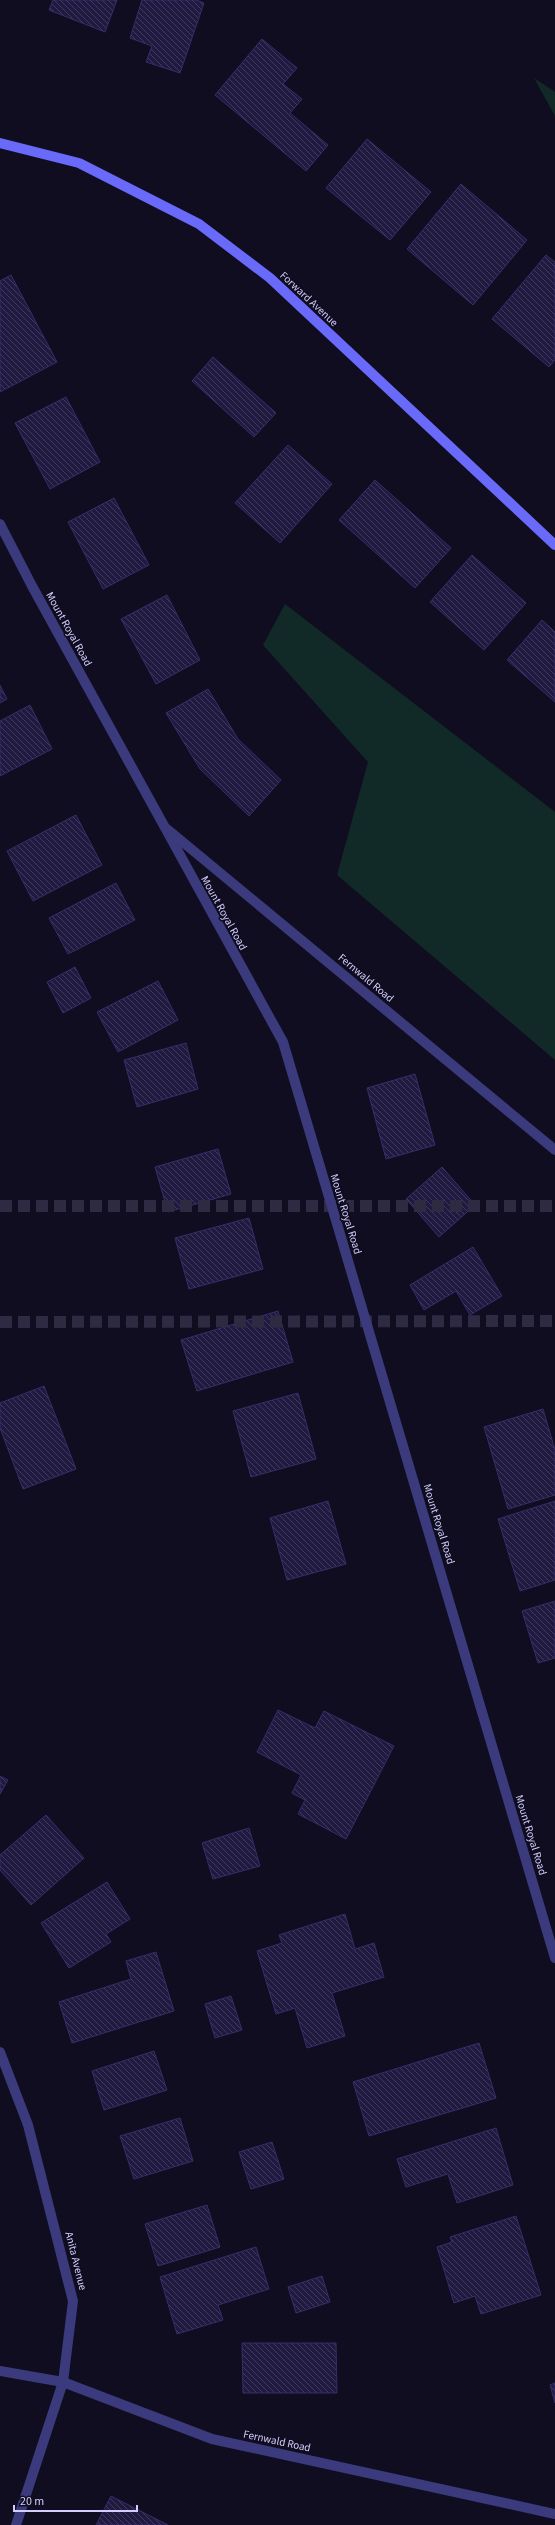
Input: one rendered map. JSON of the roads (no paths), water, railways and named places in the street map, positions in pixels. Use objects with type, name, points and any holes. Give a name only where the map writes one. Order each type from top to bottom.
[{"type":"main road","name":"Forward Avenue","points":[[0,143],[79,163],[199,224],[270,278],[555,545]]},
{"type":"street","name":"Mount Royal Road","points":[[0,524],[162,825],[283,1042],[555,1958]]},
{"type":"street","name":"Fernwald Road","points":[[162,825],[555,1150]]},
{"type":"street","name":"Anita Avenue","points":[[0,2052],[28,2125],[73,2301],[63,2382],[16,2525]]},
{"type":"street","name":"Fernwald Road","points":[[0,2371],[63,2382],[212,2439],[555,2514]]},
{"type":"tunnel","points":[[0,1206],[555,1206]]},
{"type":"tunnel","points":[[0,1322],[555,1321]]}]
